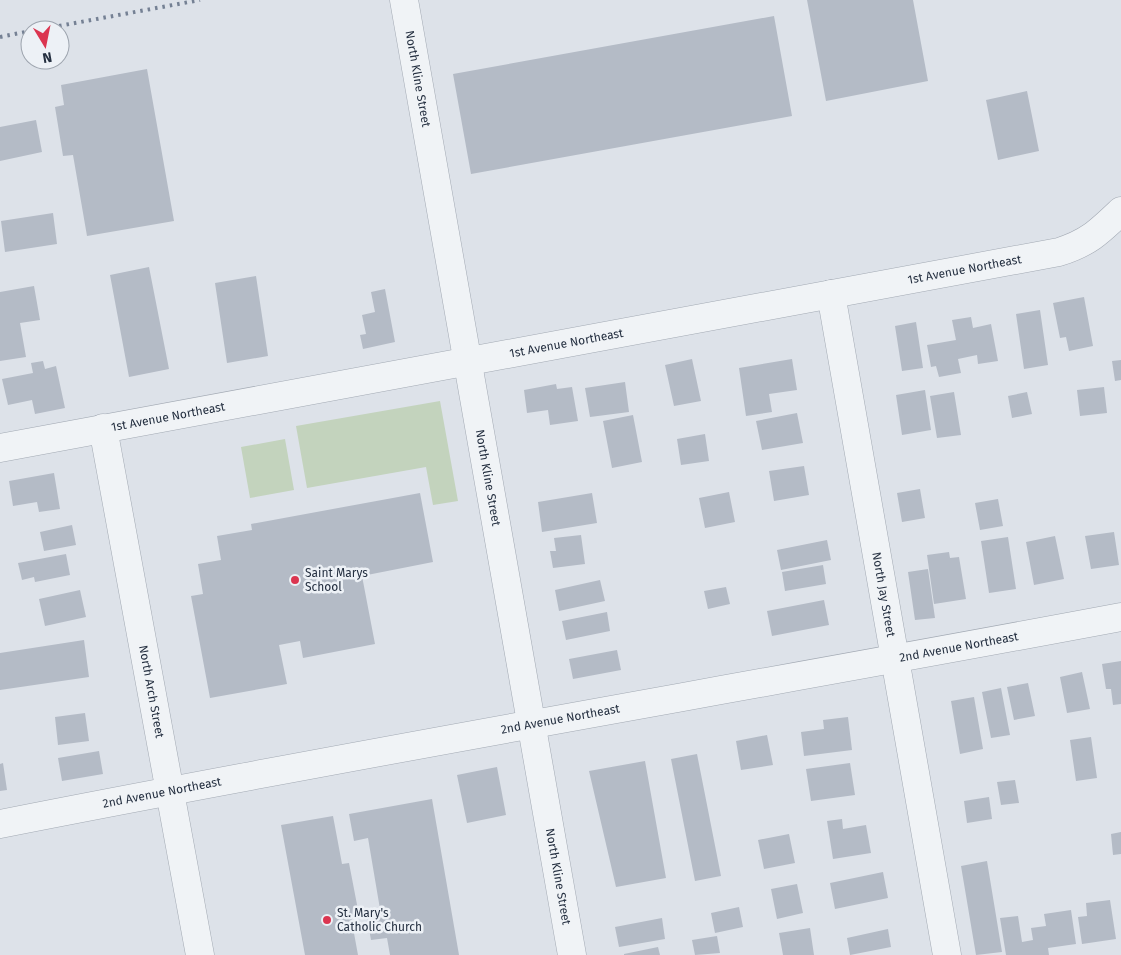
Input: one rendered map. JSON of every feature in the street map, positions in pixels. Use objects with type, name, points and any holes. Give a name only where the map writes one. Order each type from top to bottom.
[{"type":"street","name":"North Kline Street","points":[[404,0],[469,362],[530,725],[572,955]]},
{"type":"street","name":"1st Avenue Northeast","points":[[0,448],[1059,252],[1078,246],[1095,236],[1121,211]]},
{"type":"street","name":"North Jay Street","points":[[831,294],[946,955]]},
{"type":"street","name":"North Arch Street","points":[[103,428],[200,955]]},
{"type":"street","name":"2nd Avenue Northeast","points":[[0,824],[171,790],[895,660],[1121,617]]},
{"type":"green space","points":[[440,401],[458,501],[433,505],[426,467],[307,488],[296,426]]},
{"type":"green space","points":[[285,439],[294,490],[250,498],[241,447]]},
{"type":"building","points":[[807,0],[913,0],[928,81],[826,101]]},
{"type":"building","points":[[774,16],[792,116],[471,174],[453,74]]},
{"type":"building","points":[[147,69],[174,221],[87,236],[73,155],[63,156],[55,107],[64,105],[61,85]]},
{"type":"building","points":[[1027,91],[1039,151],[998,160],[986,100]]},
{"type":"building","points":[[36,120],[42,152],[0,161],[0,127]]},
{"type":"building","points":[[53,213],[57,244],[5,252],[1,221]]},
{"type":"building","points":[[149,267],[169,369],[129,377],[110,275]]},
{"type":"building","points":[[256,276],[268,356],[227,363],[215,283]]},
{"type":"building","points":[[34,286],[40,320],[20,323],[26,357],[0,361],[0,292]]},
{"type":"building","points":[[385,289],[395,342],[363,349],[360,335],[366,334],[362,315],[375,312],[371,292]]},
{"type":"building","points":[[1084,297],[1093,346],[1069,351],[1066,337],[1060,338],[1053,303]]},
{"type":"building","points":[[1040,310],[1048,365],[1024,369],[1016,314]]},
{"type":"building","points":[[971,317],[973,328],[991,324],[998,361],[978,364],[977,355],[958,359],[961,373],[939,377],[936,366],[931,367],[927,345],[956,340],[952,320]]},
{"type":"building","points":[[916,322],[923,368],[902,371],[895,326]]},
{"type":"building","points":[[692,359],[701,401],[674,406],[665,365]]},
{"type":"building","points":[[792,359],[797,390],[769,394],[772,412],[746,416],[739,368]]},
{"type":"building","points":[[1121,360],[1121,380],[1115,381],[1112,361]]},
{"type":"building","points":[[43,361],[45,369],[56,366],[65,408],[35,414],[32,400],[8,405],[2,379],[33,373],[31,363]]},
{"type":"building","points":[[625,382],[629,412],[590,417],[585,388]]},
{"type":"building","points":[[556,384],[557,389],[572,387],[578,421],[550,425],[548,410],[527,413],[524,390]]},
{"type":"building","points":[[1104,387],[1107,413],[1080,416],[1077,390]]},
{"type":"building","points":[[925,390],[931,430],[902,435],[896,395]]},
{"type":"building","points":[[954,392],[961,435],[937,438],[930,396]]},
{"type":"building","points":[[1027,392],[1032,414],[1012,418],[1008,396]]},
{"type":"building","points":[[797,413],[803,443],[762,450],[756,421]]},
{"type":"building","points":[[633,415],[642,462],[612,468],[603,421]]},
{"type":"building","points":[[705,434],[709,461],[681,465],[677,439]]},
{"type":"building","points":[[804,466],[809,495],[774,501],[769,471]]},
{"type":"building","points":[[54,473],[60,509],[39,512],[37,502],[13,506],[9,481]]},
{"type":"building","points":[[920,489],[925,518],[902,522],[897,493]]},
{"type":"building","points":[[729,492],[735,522],[705,528],[699,498]]},
{"type":"building","points":[[420,493],[433,562],[362,576],[375,644],[303,658],[300,641],[279,645],[287,684],[210,698],[191,596],[203,594],[198,564],[221,560],[217,536],[252,530],[251,524]]},
{"type":"building","points":[[592,493],[597,523],[542,532],[538,502]]},
{"type":"building","points":[[998,499],[1003,526],[980,530],[975,503]]},
{"type":"building","points":[[72,525],[76,545],[44,551],[40,532]]},
{"type":"building","points":[[1114,532],[1119,565],[1091,569],[1085,536]]},
{"type":"building","points":[[581,535],[585,564],[553,568],[550,551],[556,551],[554,538]]},
{"type":"building","points":[[1055,536],[1064,579],[1034,585],[1026,542]]},
{"type":"building","points":[[1008,537],[1016,589],[989,593],[981,541]]},
{"type":"building","points":[[827,540],[831,560],[781,570],[777,550]]},
{"type":"building","points":[[949,552],[950,558],[959,557],[966,599],[934,604],[927,555]]},
{"type":"building","points":[[66,554],[70,575],[35,582],[34,577],[22,580],[18,563]]},
{"type":"building","points":[[823,565],[826,584],[785,591],[782,572]]},
{"type":"building","points":[[928,569],[935,618],[915,620],[908,572]]},
{"type":"building","points":[[600,580],[605,601],[559,611],[555,590]]},
{"type":"building","points":[[726,587],[730,604],[708,609],[704,591]]},
{"type":"building","points":[[80,590],[86,617],[45,626],[39,599]]},
{"type":"building","points":[[824,600],[829,625],[772,636],[767,611]]},
{"type":"building","points":[[607,612],[610,631],[566,640],[562,621]]},
{"type":"building","points":[[84,640],[89,677],[0,690],[0,653]]},
{"type":"building","points":[[617,650],[621,670],[573,679],[569,659]]},
{"type":"building","points":[[1121,661],[1121,704],[1113,705],[1111,689],[1106,689],[1102,664]]},
{"type":"building","points":[[1082,672],[1090,709],[1067,713],[1060,677]]},
{"type":"building","points":[[1028,683],[1035,716],[1014,720],[1007,687]]},
{"type":"building","points":[[1001,688],[1010,735],[991,738],[982,692]]},
{"type":"building","points":[[974,697],[983,749],[960,754],[951,701]]},
{"type":"building","points":[[85,713],[89,741],[58,745],[55,717]]},
{"type":"building","points":[[848,717],[852,750],[804,756],[801,732],[824,729],[823,720]]},
{"type":"building","points":[[767,735],[773,765],[741,770],[736,741]]},
{"type":"building","points":[[1091,737],[1097,778],[1076,781],[1070,740]]},
{"type":"building","points":[[99,751],[103,774],[62,781],[58,758]]},
{"type":"building","points":[[697,754],[721,876],[695,881],[671,759]]},
{"type":"building","points":[[645,761],[666,878],[616,887],[589,771]]},
{"type":"building","points":[[3,763],[7,790],[0,791],[0,764]]},
{"type":"building","points":[[850,763],[855,795],[811,801],[806,769]]},
{"type":"building","points":[[497,767],[506,815],[467,823],[457,775]]},
{"type":"building","points":[[1015,780],[1019,803],[1001,805],[997,782]]},
{"type":"building","points":[[989,797],[992,819],[967,823],[964,801]]},
{"type":"building","points":[[432,799],[459,955],[390,955],[387,938],[371,940],[367,918],[381,915],[368,838],[354,841],[349,814]]},
{"type":"building","points":[[333,816],[342,864],[349,863],[359,915],[351,917],[358,955],[305,955],[281,825]]},
{"type":"building","points":[[842,819],[843,829],[866,825],[871,853],[833,859],[827,821]]},
{"type":"building","points":[[1121,832],[1121,854],[1113,855],[1111,834]]},
{"type":"building","points":[[789,834],[795,863],[764,869],[758,840]]},
{"type":"building","points":[[987,861],[1002,952],[976,955],[961,866]]},
{"type":"building","points":[[883,872],[888,898],[835,909],[830,883]]},
{"type":"building","points":[[797,884],[803,913],[777,919],[771,889]]},
{"type":"building","points":[[1110,900],[1116,939],[1082,944],[1078,917],[1087,916],[1086,903]]},
{"type":"building","points":[[739,907],[743,927],[715,933],[711,913]]},
{"type":"building","points":[[1071,910],[1076,944],[1048,948],[1049,955],[1006,955],[1000,918],[1018,916],[1022,942],[1033,940],[1031,928],[1046,926],[1044,914]]},
{"type":"building","points":[[662,918],[665,939],[619,947],[615,927]]},
{"type":"building","points":[[810,928],[814,955],[783,955],[779,933]]},
{"type":"building","points":[[888,929],[891,947],[850,955],[847,938]]},
{"type":"building","points":[[717,936],[720,953],[695,955],[692,940]]},
{"type":"building","points":[[658,947],[660,955],[624,955],[624,954]]},
{"type":"railway","points":[[70,24],[200,0]]},
{"type":"railway","points":[[0,37],[20,33]]},
{"type":"place","name":"Saint Marys School","points":[[295,580]]},
{"type":"place","name":"St. Mary's Catholic Church","points":[[327,920]]}]
